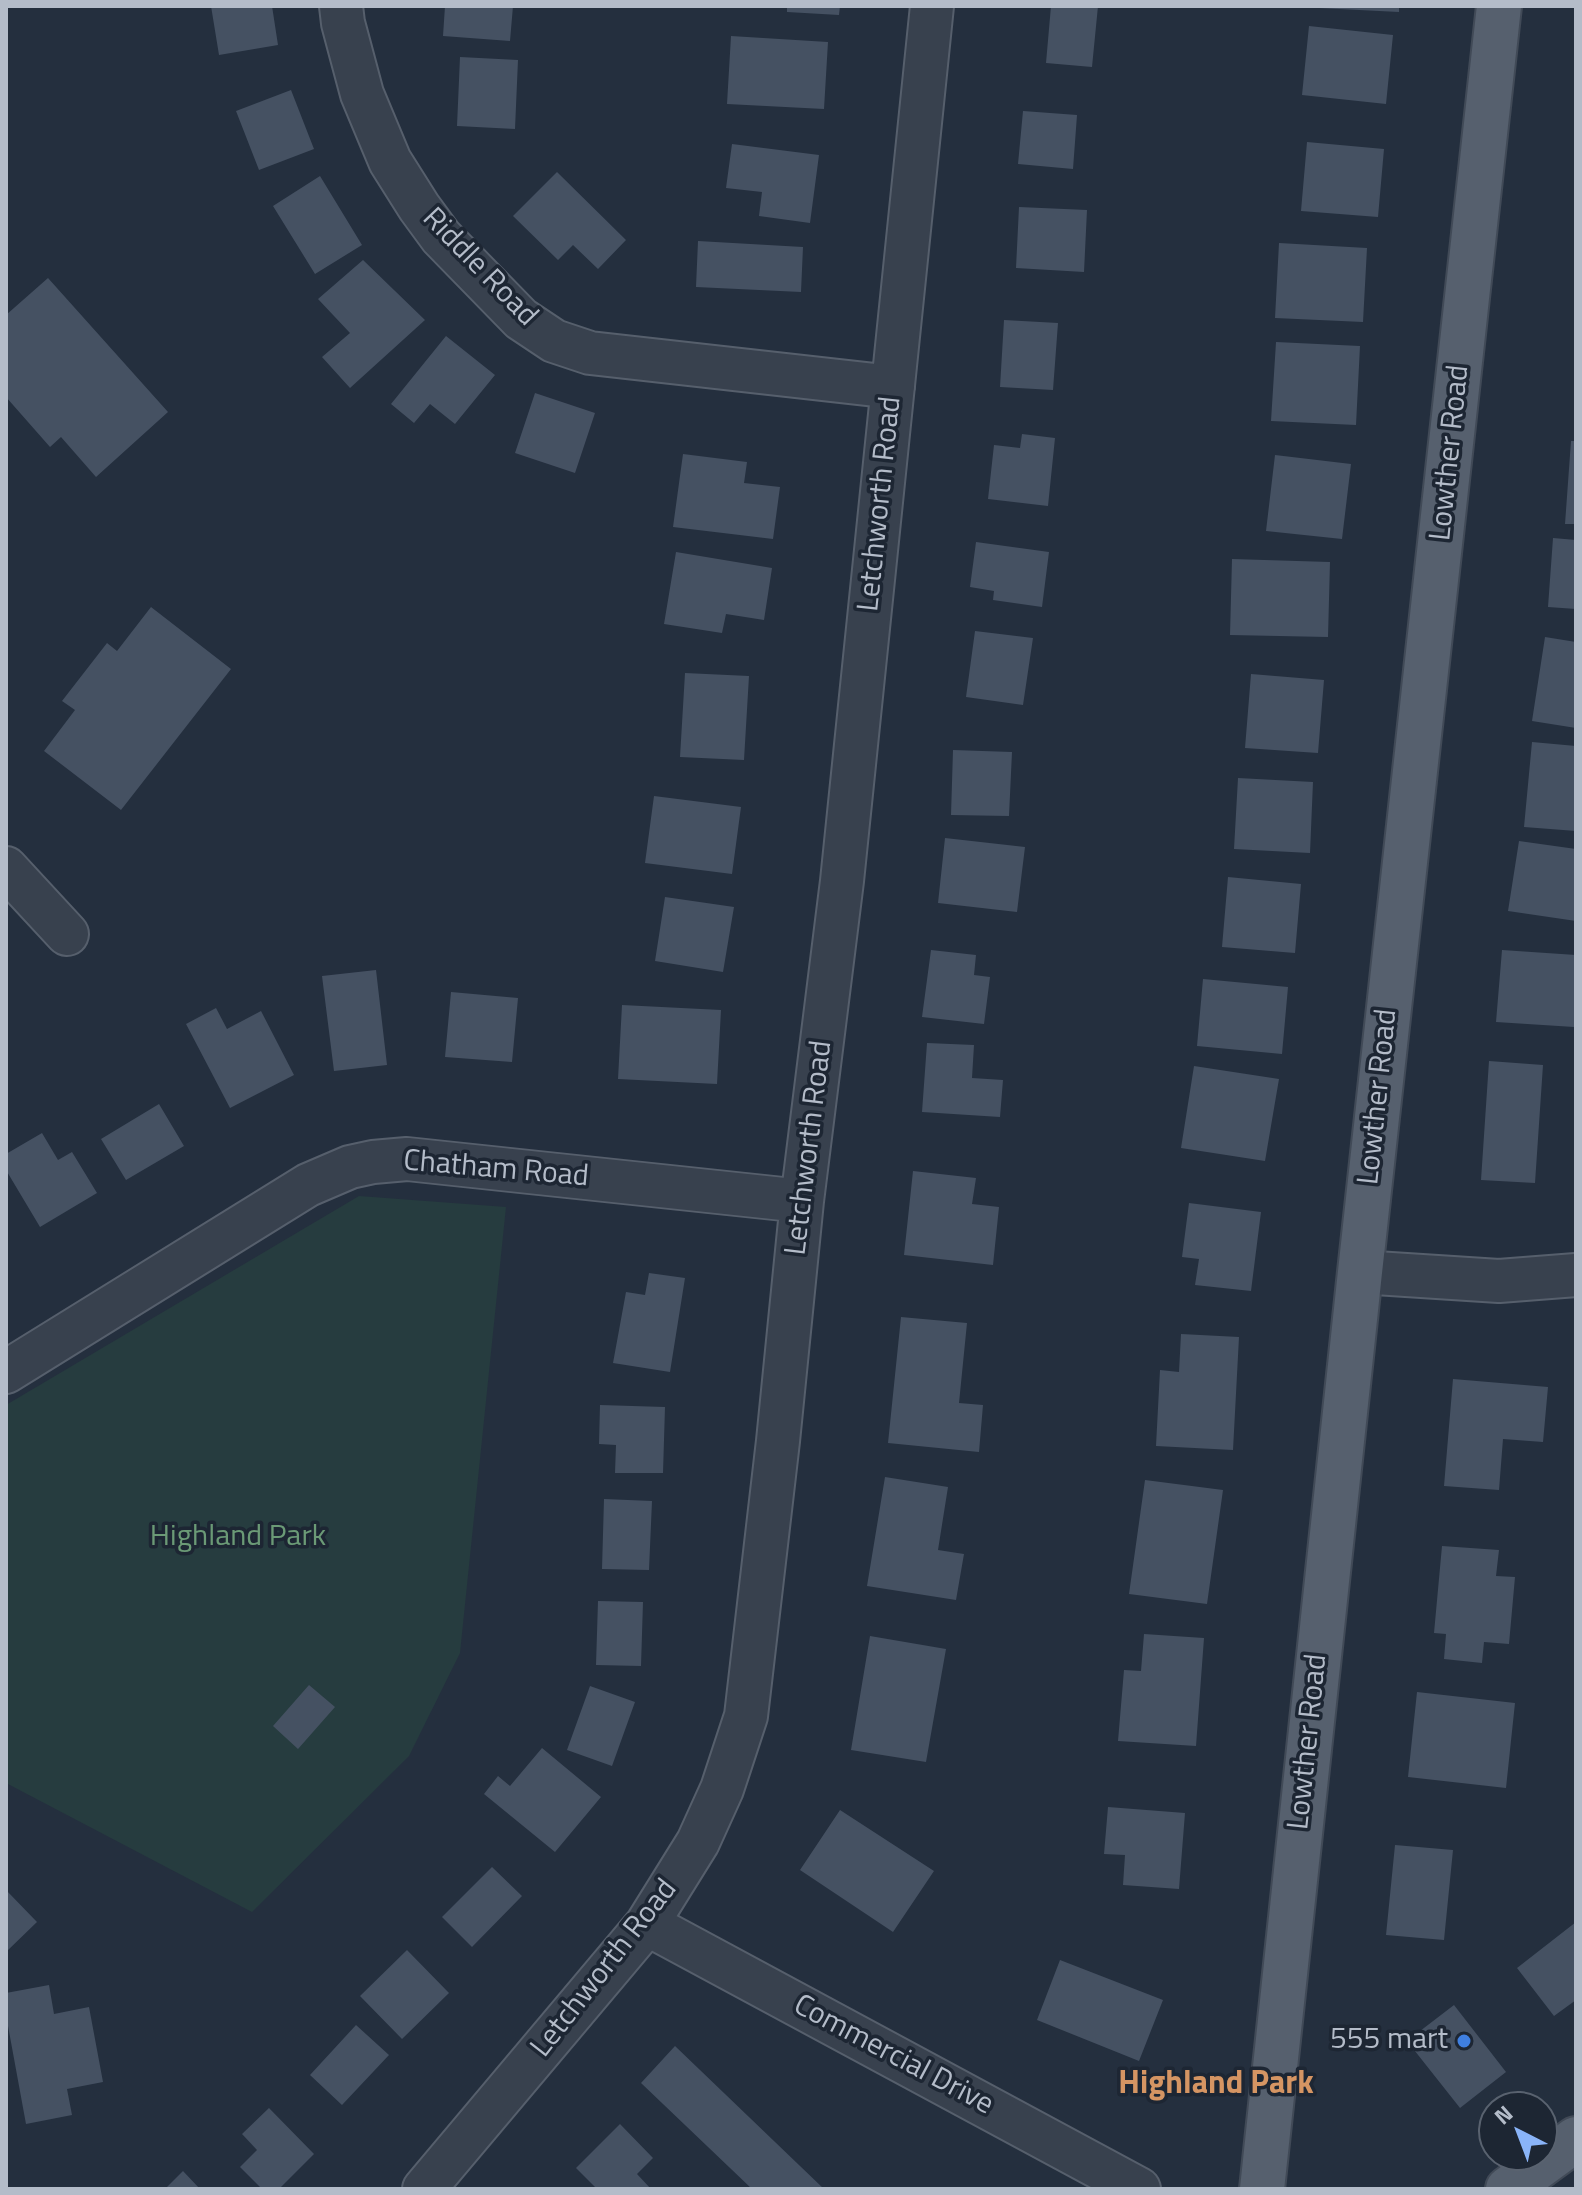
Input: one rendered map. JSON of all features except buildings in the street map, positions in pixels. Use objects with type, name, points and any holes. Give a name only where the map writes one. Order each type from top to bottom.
[{"type":"main road","name":"Lowther Road","points":[[1262,2189],[1499,6]]},
{"type":"main road","points":[[1508,2189],[1576,2139]]},
{"type":"street","name":"Riddle Road","points":[[341,6],[362,94],[390,161],[441,237],[521,319],[554,341],[590,353],[893,387]]},
{"type":"street","name":"Letchworth Road","points":[[424,2189],[647,1924],[698,1842],[722,1789],[746,1716],[802,1201],[842,881],[932,6]]},
{"type":"street","points":[[6,868],[67,934]]},
{"type":"street","name":"Chatham Road","points":[[6,1372],[308,1185],[350,1167],[373,1162],[407,1159],[802,1201]]},
{"type":"street","points":[[1360,1272],[1499,1281],[1576,1275]]},
{"type":"street","name":"Commercial Drive","points":[[647,1924],[1139,2189]]},
{"type":"green space","name":"Highland Park","points":[[359,1196],[506,1207],[460,1653],[409,1756],[252,1912],[6,1783],[6,1405]]},
{"type":"place","name":"555 mart","points":[[1464,2041]]},
{"type":"district","name":"Highland Park","points":[[1216,2085]]}]
